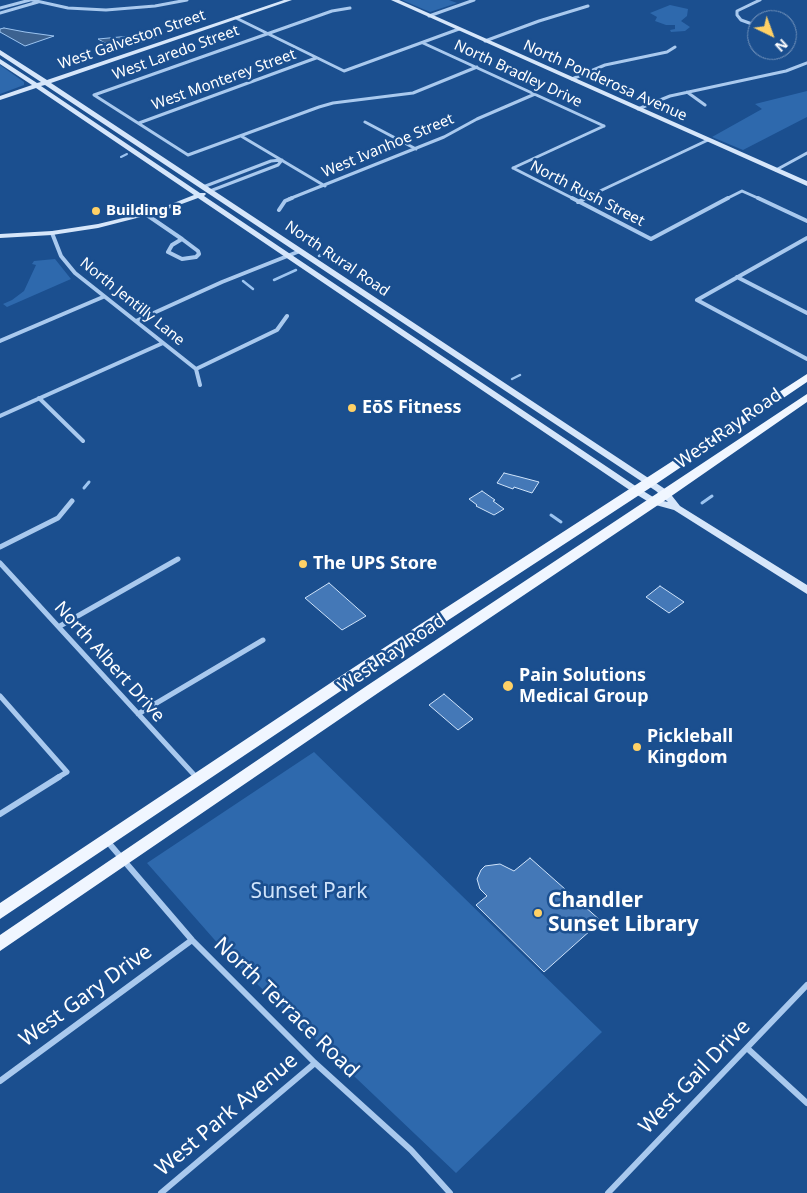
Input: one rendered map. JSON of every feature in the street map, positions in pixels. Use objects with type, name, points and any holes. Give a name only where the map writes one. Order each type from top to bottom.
[{"type":"main road","name":"West Galveston Street","points":[[0,98],[289,0]]},
{"type":"main road","name":"North Ponderosa Avenue","points":[[394,0],[807,184]]},
{"type":"main road","name":"North Rural Road","points":[[0,52],[41,84],[288,256],[646,497],[677,508]]},
{"type":"main road","name":"North Rural Road","points":[[0,61],[41,84],[207,189],[658,489],[677,508]]},
{"type":"main road","points":[[0,236],[52,234],[98,226],[158,211],[207,189]]},
{"type":"main road","name":"West Ray Road","points":[[0,912],[414,636],[646,497],[807,377]]},
{"type":"main road","name":"West Ray Road","points":[[0,944],[430,650],[646,497],[807,397]]},
{"type":"main road","points":[[677,508],[807,590]]},
{"type":"main road","points":[[414,636],[430,650]]},
{"type":"street","points":[[0,8],[31,0],[76,9],[106,10],[155,6],[187,0]]},
{"type":"street","points":[[429,16],[474,0]]},
{"type":"street","points":[[747,22],[741,20],[737,15],[737,11],[760,0]]},
{"type":"street","points":[[0,13],[38,2]]},
{"type":"street","points":[[485,41],[539,20],[588,6]]},
{"type":"street","name":"West Laredo Street","points":[[139,124],[94,95],[332,10],[350,8]]},
{"type":"street","points":[[236,18],[344,72],[458,29]]},
{"type":"street","name":"North Bradley Drive","points":[[423,42],[604,126],[513,168]]},
{"type":"street","points":[[572,79],[605,65],[667,52],[675,47]]},
{"type":"street","name":"West Monterey Street","points":[[139,124],[316,58]]},
{"type":"street","points":[[638,109],[662,99],[687,92],[786,72],[807,63]]},
{"type":"street","points":[[139,124],[188,155],[319,106],[412,93],[477,68]]},
{"type":"street","points":[[687,92],[705,105]]},
{"type":"street","name":"West Ivanhoe Street","points":[[279,210],[285,201],[416,149],[535,94]]},
{"type":"street","points":[[365,122],[416,149]]},
{"type":"street","points":[[241,136],[325,186]]},
{"type":"street","points":[[578,202],[708,140]]},
{"type":"street","points":[[776,170],[807,153]]},
{"type":"street","points":[[207,189],[278,165],[282,160]]},
{"type":"street","points":[[207,189],[271,161],[282,160]]},
{"type":"street","name":"North Rush Street","points":[[513,168],[651,239],[742,191],[807,221]]},
{"type":"street","points":[[144,213],[182,239],[198,250],[199,254],[196,258],[182,259],[168,252],[169,248],[182,239]]},
{"type":"street","name":"North Jentilly Lane","points":[[52,234],[61,256],[75,273],[196,369]]},
{"type":"street","points":[[807,238],[698,300],[807,359]]},
{"type":"street","points":[[136,321],[222,282],[300,251]]},
{"type":"street","points":[[737,277],[807,312]]},
{"type":"street","points":[[0,342],[103,297]]},
{"type":"street","points":[[200,385],[196,369],[277,330],[287,316]]},
{"type":"street","points":[[0,416],[163,343]]},
{"type":"street","points":[[39,398],[83,441]]},
{"type":"street","points":[[0,547],[58,518],[72,501]]},
{"type":"street","points":[[60,626],[178,560]]},
{"type":"street","name":"North Albert Drive","points":[[0,563],[60,626],[198,779]]},
{"type":"street","points":[[138,714],[263,640]]},
{"type":"street","points":[[0,696],[67,772],[0,814]]},
{"type":"street","name":"North Terrace Road","points":[[106,840],[192,940],[315,1063],[410,1150],[450,1193]]},
{"type":"street","name":"West Gary Drive","points":[[0,1081],[192,940]]},
{"type":"street","name":"West Gail Drive","points":[[608,1193],[807,985]]},
{"type":"street","points":[[747,1048],[807,1103]]},
{"type":"street","name":"West Park Avenue","points":[[160,1193],[315,1063]]},
{"type":"green space","points":[[402,0],[449,0],[457,3],[430,12]]},
{"type":"green space","points":[[670,5],[688,9],[687,16],[681,21],[690,27],[685,31],[671,32],[670,30],[675,29],[675,25],[666,25],[655,21],[657,17],[650,13]]},
{"type":"green space","points":[[0,65],[24,82],[24,85],[0,94]]},
{"type":"green space","points":[[807,91],[807,117],[743,150],[712,137],[762,109],[755,104]]},
{"type":"green space","points":[[55,259],[71,279],[7,307],[3,304],[24,291],[36,265],[32,264],[34,261]]},
{"type":"green space","name":"Sunset Park","points":[[314,752],[602,1032],[456,1173],[235,963],[147,863]]},
{"type":"shaded area","points":[[4,28],[54,36],[25,46],[0,32],[0,29]]},
{"type":"shaded area","points":[[152,34],[156,38],[116,49],[98,39]]},
{"type":"building","points":[[504,473],[539,482],[532,493],[514,487],[513,489],[497,483]]},
{"type":"building","points":[[482,491],[504,509],[494,515],[476,506],[469,499]]},
{"type":"building","points":[[329,583],[366,616],[342,630],[305,598]]},
{"type":"building","points":[[660,586],[684,602],[669,613],[646,597]]},
{"type":"building","points":[[444,694],[473,719],[458,730],[429,705]]},
{"type":"building","name":"Chandler Sunset Library","points":[[530,858],[601,921],[544,972],[476,905],[487,896],[480,889],[477,879],[485,866],[500,864],[514,871]]},
{"type":"waterway","points":[[121,157],[127,154]]},
{"type":"waterway","points":[[319,256],[328,252]]},
{"type":"waterway","points":[[274,280],[296,270]]},
{"type":"waterway","points":[[243,281],[253,289]]},
{"type":"waterway","points":[[512,379],[520,375]]},
{"type":"waterway","points":[[84,488],[89,482]]},
{"type":"waterway","points":[[702,503],[712,496]]},
{"type":"waterway","points":[[551,515],[561,522]]},
{"type":"place","name":"Building B","points":[[96,211]]},
{"type":"place","name":"EōS Fitness","points":[[352,408]]},
{"type":"place","name":"The UPS Store","points":[[303,564]]},
{"type":"place","name":"Pain Solutions Medical Group","points":[[508,686]]},
{"type":"place","name":"Pickleball Kingdom","points":[[637,747]]},
{"type":"place","name":"Chandler Sunset Library","points":[[538,913]]}]
